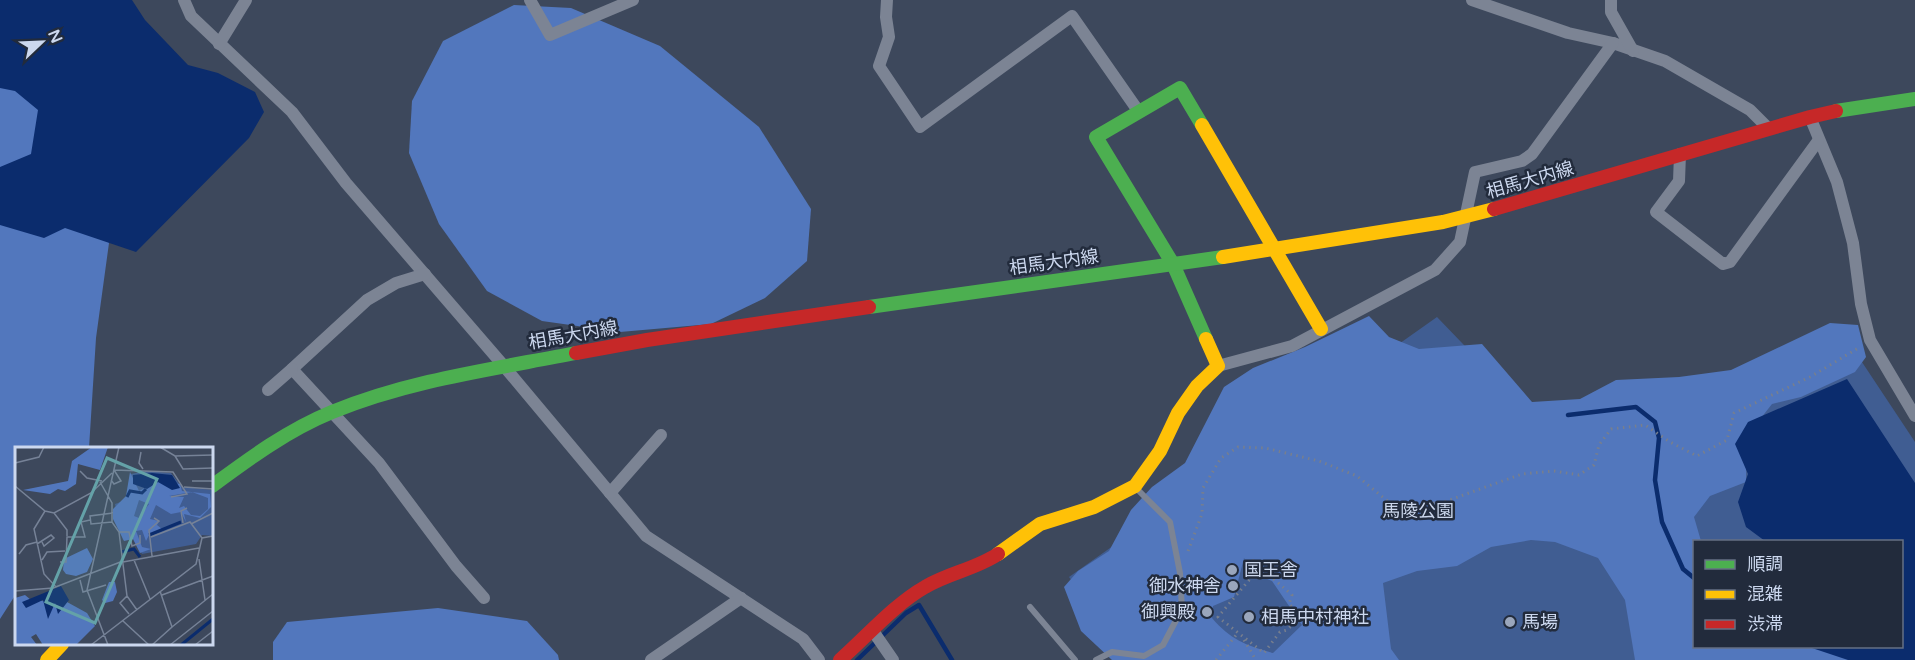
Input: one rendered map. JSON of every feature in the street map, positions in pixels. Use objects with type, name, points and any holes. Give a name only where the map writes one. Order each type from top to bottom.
[{"type":"main road","points":[[840,660],[895,608],[926,586],[986,562],[1040,524],[1094,507],[1135,486],[1160,451],[1178,413],[1197,386],[1218,366],[1173,264],[1096,137],[1180,88],[1321,329]]},
{"type":"main road","name":"相馬大内線","points":[[213,485],[289,433],[332,412],[422,382],[503,365],[670,337],[1275,250],[1443,222],[1495,209],[1810,117],[1862,106],[1915,99]]},
{"type":"main road","points":[[47,660],[61,645]]},
{"type":"street","points":[[184,0],[191,16],[292,112],[346,183],[646,536],[802,639],[819,660]]},
{"type":"street","points":[[219,44],[246,0]]},
{"type":"street","points":[[530,0],[550,35],[633,0]]},
{"type":"street","points":[[887,0],[886,16],[889,37],[879,66],[920,127],[1072,16],[1139,112]]},
{"type":"street","points":[[1472,0],[1568,33],[1613,43],[1665,61],[1750,110],[1769,129]]},
{"type":"street","points":[[1611,0],[1611,12],[1633,51]]},
{"type":"street","points":[[1218,366],[1292,346],[1435,270],[1460,242],[1475,172],[1522,162],[1532,154],[1613,43]]},
{"type":"street","points":[[1810,117],[1818,141],[1837,182],[1853,243],[1861,304],[1870,340],[1915,416]]},
{"type":"street","points":[[1680,154],[1679,181],[1656,212],[1723,264],[1730,262],[1818,141]]},
{"type":"street","points":[[268,390],[367,300],[396,283],[424,274]]},
{"type":"street","points":[[292,369],[380,463],[456,566],[484,598]]},
{"type":"street","points":[[610,493],[661,435]]},
{"type":"street","points":[[651,660],[741,598]]},
{"type":"street","points":[[873,631],[893,660]]},
{"type":"lane","points":[[1096,660],[1112,652],[1144,656],[1162,645],[1182,609],[1180,573],[1170,522],[1135,486]]},
{"type":"lane","points":[[1030,607],[1075,660]]},
{"type":"path","points":[[1180,573],[1202,514],[1203,488],[1221,458],[1238,447],[1265,448],[1319,461],[1357,476],[1390,503],[1441,503],[1522,474],[1554,471],[1579,475],[1594,465],[1599,445],[1611,429],[1645,425],[1670,442],[1697,456],[1727,440],[1734,413],[1810,376],[1870,340]]},
{"type":"path","points":[[1252,560],[1260,567],[1292,595],[1289,604],[1301,616],[1287,630],[1280,632],[1264,653],[1243,639],[1218,617],[1260,567]]},
{"type":"path","points":[[1216,660],[1237,634]]},
{"type":"path","points":[[1243,639],[1256,660]]},
{"type":"green space","points":[[0,0],[18,0],[109,243],[96,338],[89,447],[15,447],[15,596],[0,619]]},
{"type":"green space","points":[[514,5],[571,8],[660,46],[759,127],[811,209],[807,261],[765,298],[711,324],[620,332],[542,321],[487,291],[439,224],[409,153],[412,101],[443,41]]},
{"type":"green space","name":"馬陵公園","points":[[1369,316],[1389,337],[1419,349],[1482,344],[1532,402],[1580,399],[1616,380],[1679,377],[1731,370],[1830,323],[1858,325],[1866,357],[1855,372],[1801,397],[1772,404],[1746,437],[1746,482],[1710,496],[1694,517],[1701,540],[1693,540],[1693,648],[1868,648],[1879,660],[1635,660],[1625,600],[1598,558],[1555,542],[1531,540],[1491,547],[1457,566],[1417,571],[1383,583],[1391,649],[1399,660],[1112,660],[1081,631],[1064,587],[1078,571],[1109,551],[1131,510],[1152,487],[1185,463],[1224,387],[1253,368],[1305,347]],"holes":[[[1244,558],[1255,574],[1272,581],[1302,625],[1273,653],[1239,641],[1212,618],[1213,606],[1234,597]]]},
{"type":"green space","name":"馬陵公園","points":[[1437,317],[1562,447],[1850,344],[1915,442],[1915,660],[1132,660],[1069,577]]},
{"type":"green space","points":[[438,608],[527,621],[558,655],[559,660],[273,660],[273,642],[287,622]]},
{"type":"shaded area","points":[[0,0],[132,0],[145,20],[188,65],[218,73],[255,92],[264,112],[249,138],[136,252],[65,228],[44,238],[0,225],[0,167],[31,154],[38,110],[15,91],[0,88]]},
{"type":"shaded area","points":[[1847,379],[1915,483],[1915,660],[1848,660],[1812,648],[1903,648],[1903,540],[1764,540],[1746,527],[1738,502],[1748,474],[1735,444],[1748,422]]},
{"type":"waterway","points":[[1568,415],[1636,407],[1655,422],[1659,438],[1655,480],[1662,522],[1683,569],[1693,577]]},
{"type":"waterway","points":[[857,660],[906,613],[919,605],[952,660]]},
{"type":"traffic: fast","points":[[1202,125],[1180,88],[1096,137],[1173,264],[1206,339]]},
{"type":"traffic: fast","points":[[1836,111],[1915,99]]},
{"type":"traffic: fast","points":[[869,307],[1223,257]]},
{"type":"traffic: fast","points":[[213,485],[300,427],[362,401],[452,376],[576,353]]},
{"type":"traffic: slow","points":[[1202,125],[1321,329]]},
{"type":"traffic: slow","points":[[1223,257],[1443,222],[1494,209]]},
{"type":"traffic: slow","points":[[998,554],[1040,524],[1094,507],[1135,486],[1160,451],[1178,413],[1197,386],[1218,366],[1206,339]]},
{"type":"traffic: slow","points":[[47,660],[61,645]]},
{"type":"traffic: jam","points":[[1494,209],[1836,111]]},
{"type":"traffic: jam","points":[[576,353],[647,340],[869,307]]},
{"type":"traffic: jam","points":[[840,660],[892,611],[914,594],[934,582],[981,564],[998,554]]},
{"type":"place","name":"国王舎","points":[[1232,570]]},
{"type":"place","name":"御水神舎","points":[[1233,586]]},
{"type":"place","name":"御興殿","points":[[1207,612]]},
{"type":"place","name":"相馬中村神社","points":[[1249,617]]},
{"type":"place","name":"馬場","points":[[1510,622]]}]
